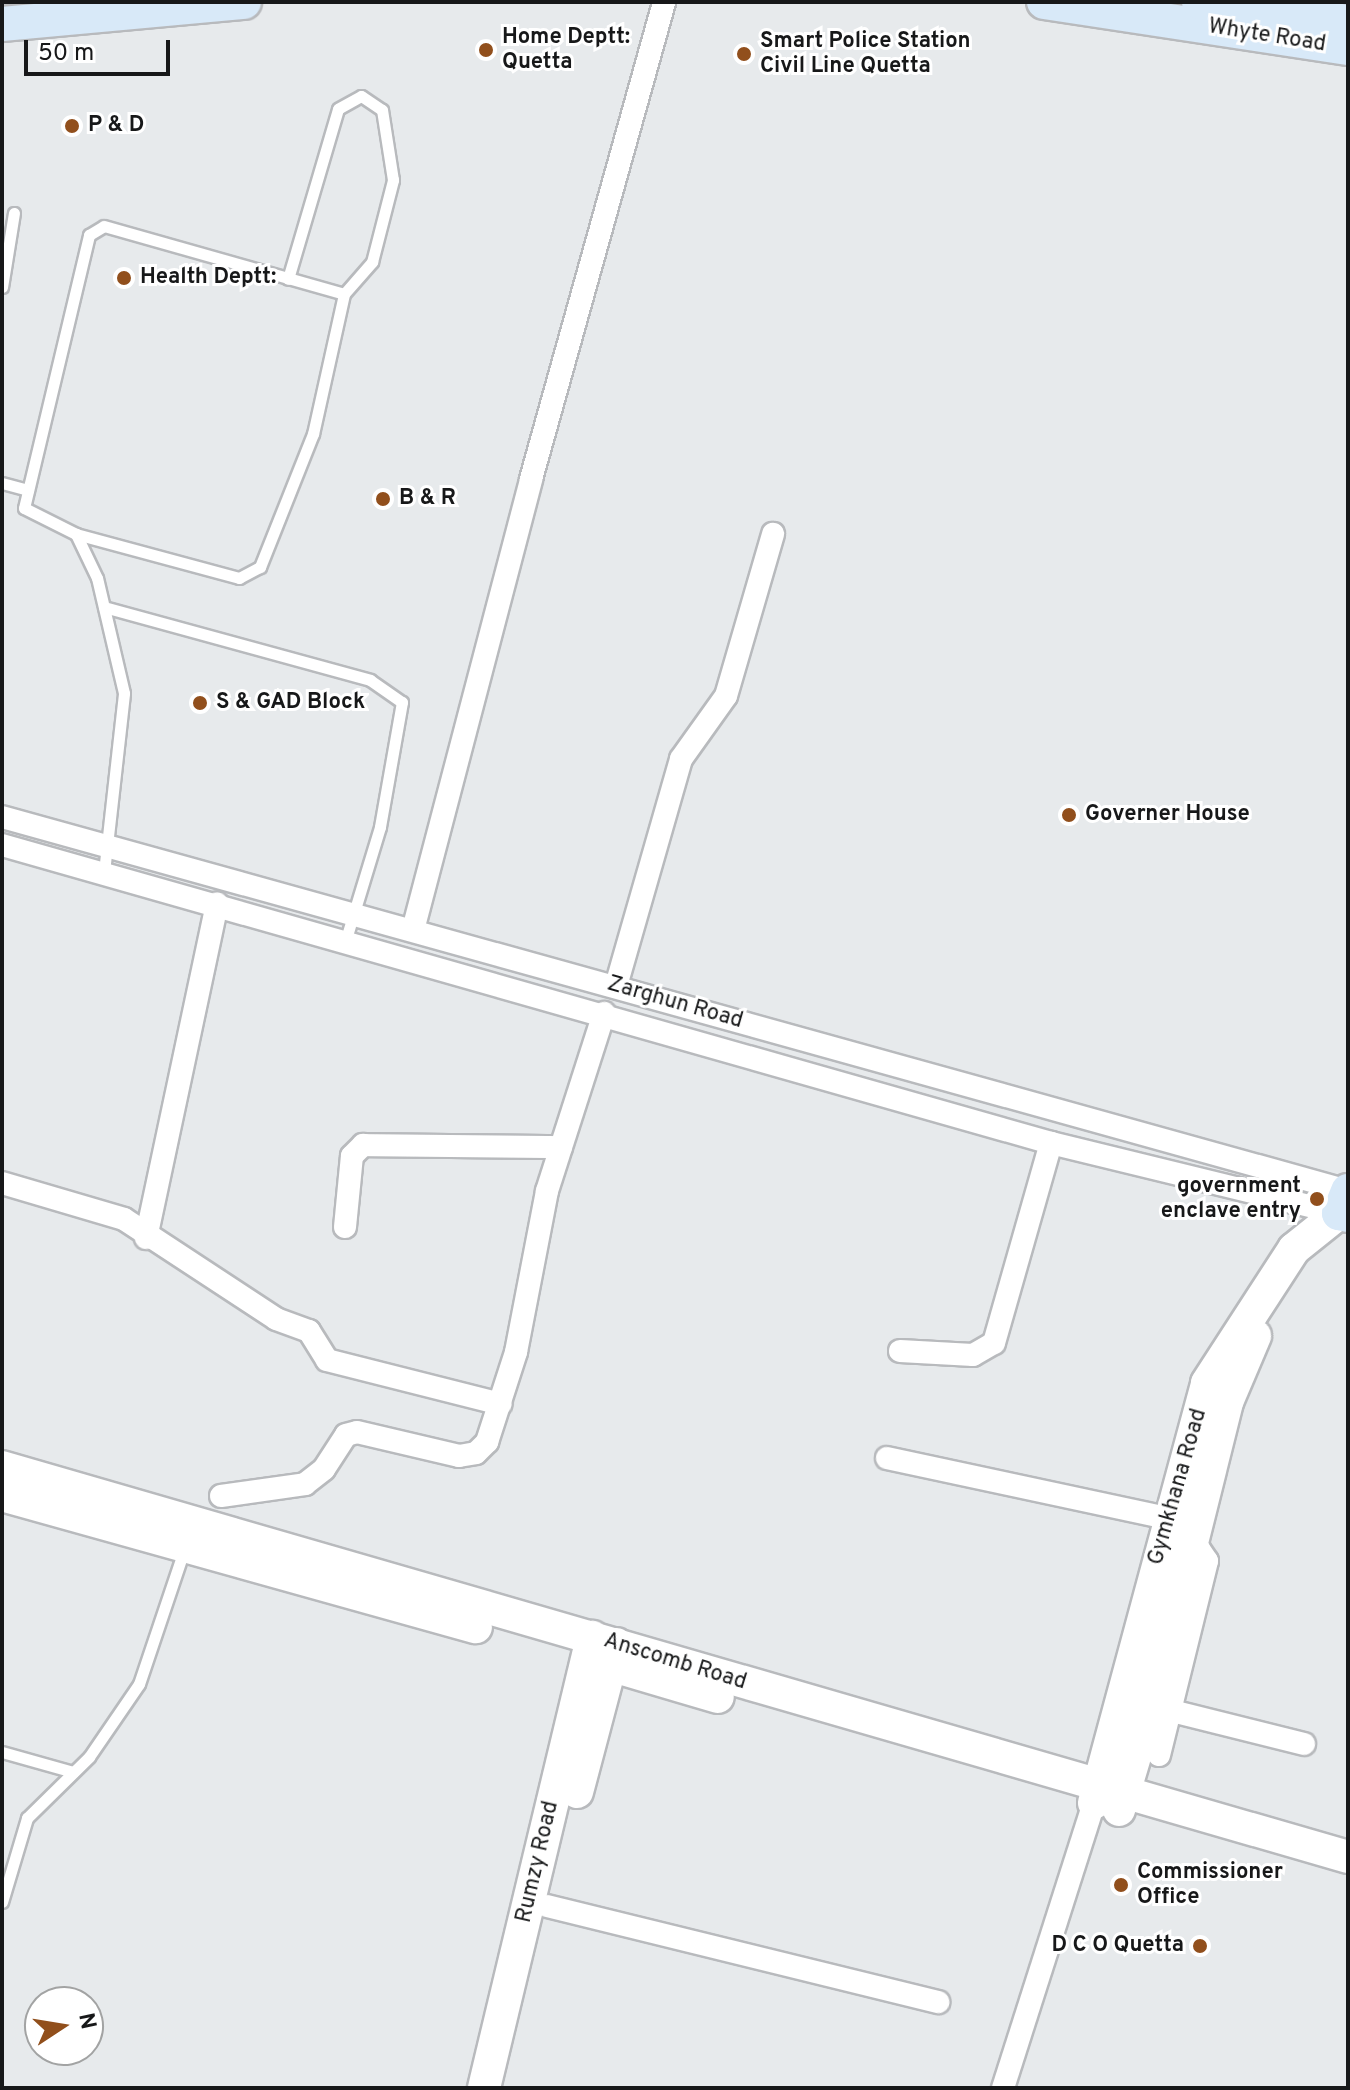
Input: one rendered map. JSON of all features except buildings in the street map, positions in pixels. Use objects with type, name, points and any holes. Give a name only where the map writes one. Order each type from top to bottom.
[{"type":"main road","points":[[2,16],[58,2]]},
{"type":"main road","points":[[2,24],[244,2]]},
{"type":"main road","name":"Whyte Road","points":[[1044,2],[1348,48]]},
{"type":"main road","points":[[1199,2],[1348,22]]},
{"type":"street","points":[[413,930],[531,479],[664,2]]},
{"type":"street","points":[[616,986],[681,759],[726,696],[773,534]]},
{"type":"street","name":"Zarghun Road","points":[[2,817],[616,986],[1346,1209]]},
{"type":"street","name":"Zarghun Road","points":[[2,845],[346,939],[1051,1143],[1346,1209]]},
{"type":"street","points":[[146,1238],[217,903]]},
{"type":"street","points":[[221,1496],[305,1484],[324,1469],[346,1435],[357,1432],[459,1456],[476,1453],[495,1428],[561,1147],[604,1013]]},
{"type":"street","points":[[900,1351],[973,1355],[994,1343],[1051,1143]]},
{"type":"street","points":[[345,1227],[352,1156],[363,1145],[561,1147]]},
{"type":"street","points":[[2,1183],[124,1219],[146,1238],[276,1319],[309,1331],[327,1360],[501,1404]]},
{"type":"street","points":[[1003,2088],[1110,1798],[1190,1549],[1227,1402],[1256,1333],[1318,1254],[1346,1209]]},
{"type":"street","name":"Gymkhana Road","points":[[1110,1798],[1167,1518],[1207,1383],[1294,1249],[1346,1209]]},
{"type":"street","points":[[887,1458],[1167,1518]]},
{"type":"street","name":"Anscomb Road","points":[[2,1467],[186,1534]]},
{"type":"street","name":"Anscomb Road","points":[[2,1495],[186,1534],[601,1651],[1110,1798],[1348,1875]]},
{"type":"street","points":[[1159,1755],[1207,1561],[1199,1549],[1190,1549]]},
{"type":"street","name":"Rumzy Road","points":[[501,2088],[547,1906],[601,1651]]},
{"type":"street","name":"Rumzy Road","points":[[484,2088],[601,1651]]},
{"type":"street","points":[[1172,1711],[1304,1744]]},
{"type":"street","name":"Anscomb Road","points":[[1110,1798],[1348,1857]]},
{"type":"street","points":[[547,1906],[938,2002]]},
{"type":"lane","points":[[288,279],[338,109],[361,96],[382,110],[393,180],[372,262],[344,294],[313,434],[260,567],[239,578],[76,534],[24,508],[89,235],[104,226],[288,279],[344,294]]},
{"type":"lane","points":[[2,287],[14,213]]},
{"type":"lane","points":[[2,483],[28,490]]},
{"type":"lane","points":[[76,534],[104,607],[124,693],[110,847],[104,872]]},
{"type":"lane","points":[[104,607],[370,680],[402,702],[380,827],[346,939]]},
{"type":"lane","points":[[2,1902],[27,1818],[73,1772],[139,1684],[186,1534]]},
{"type":"lane","points":[[2,1752],[73,1772]]},
{"type":"place","name":"Home Deptt: Quetta","points":[[486,50]]},
{"type":"place","name":"Smart Police Station Civil Line Quetta","points":[[744,54]]},
{"type":"place","name":"P & D","points":[[72,126]]},
{"type":"place","name":"Health Deptt:","points":[[124,278]]},
{"type":"place","name":"B & R","points":[[383,499]]},
{"type":"place","name":"S & GAD Block","points":[[200,703]]},
{"type":"place","name":"Governer House","points":[[1069,815]]},
{"type":"place","name":"government enclave entry","points":[[1317,1199]]},
{"type":"place","name":"Commissioner Office","points":[[1121,1885]]},
{"type":"place","name":"D C O Quetta","points":[[1200,1946]]}]
